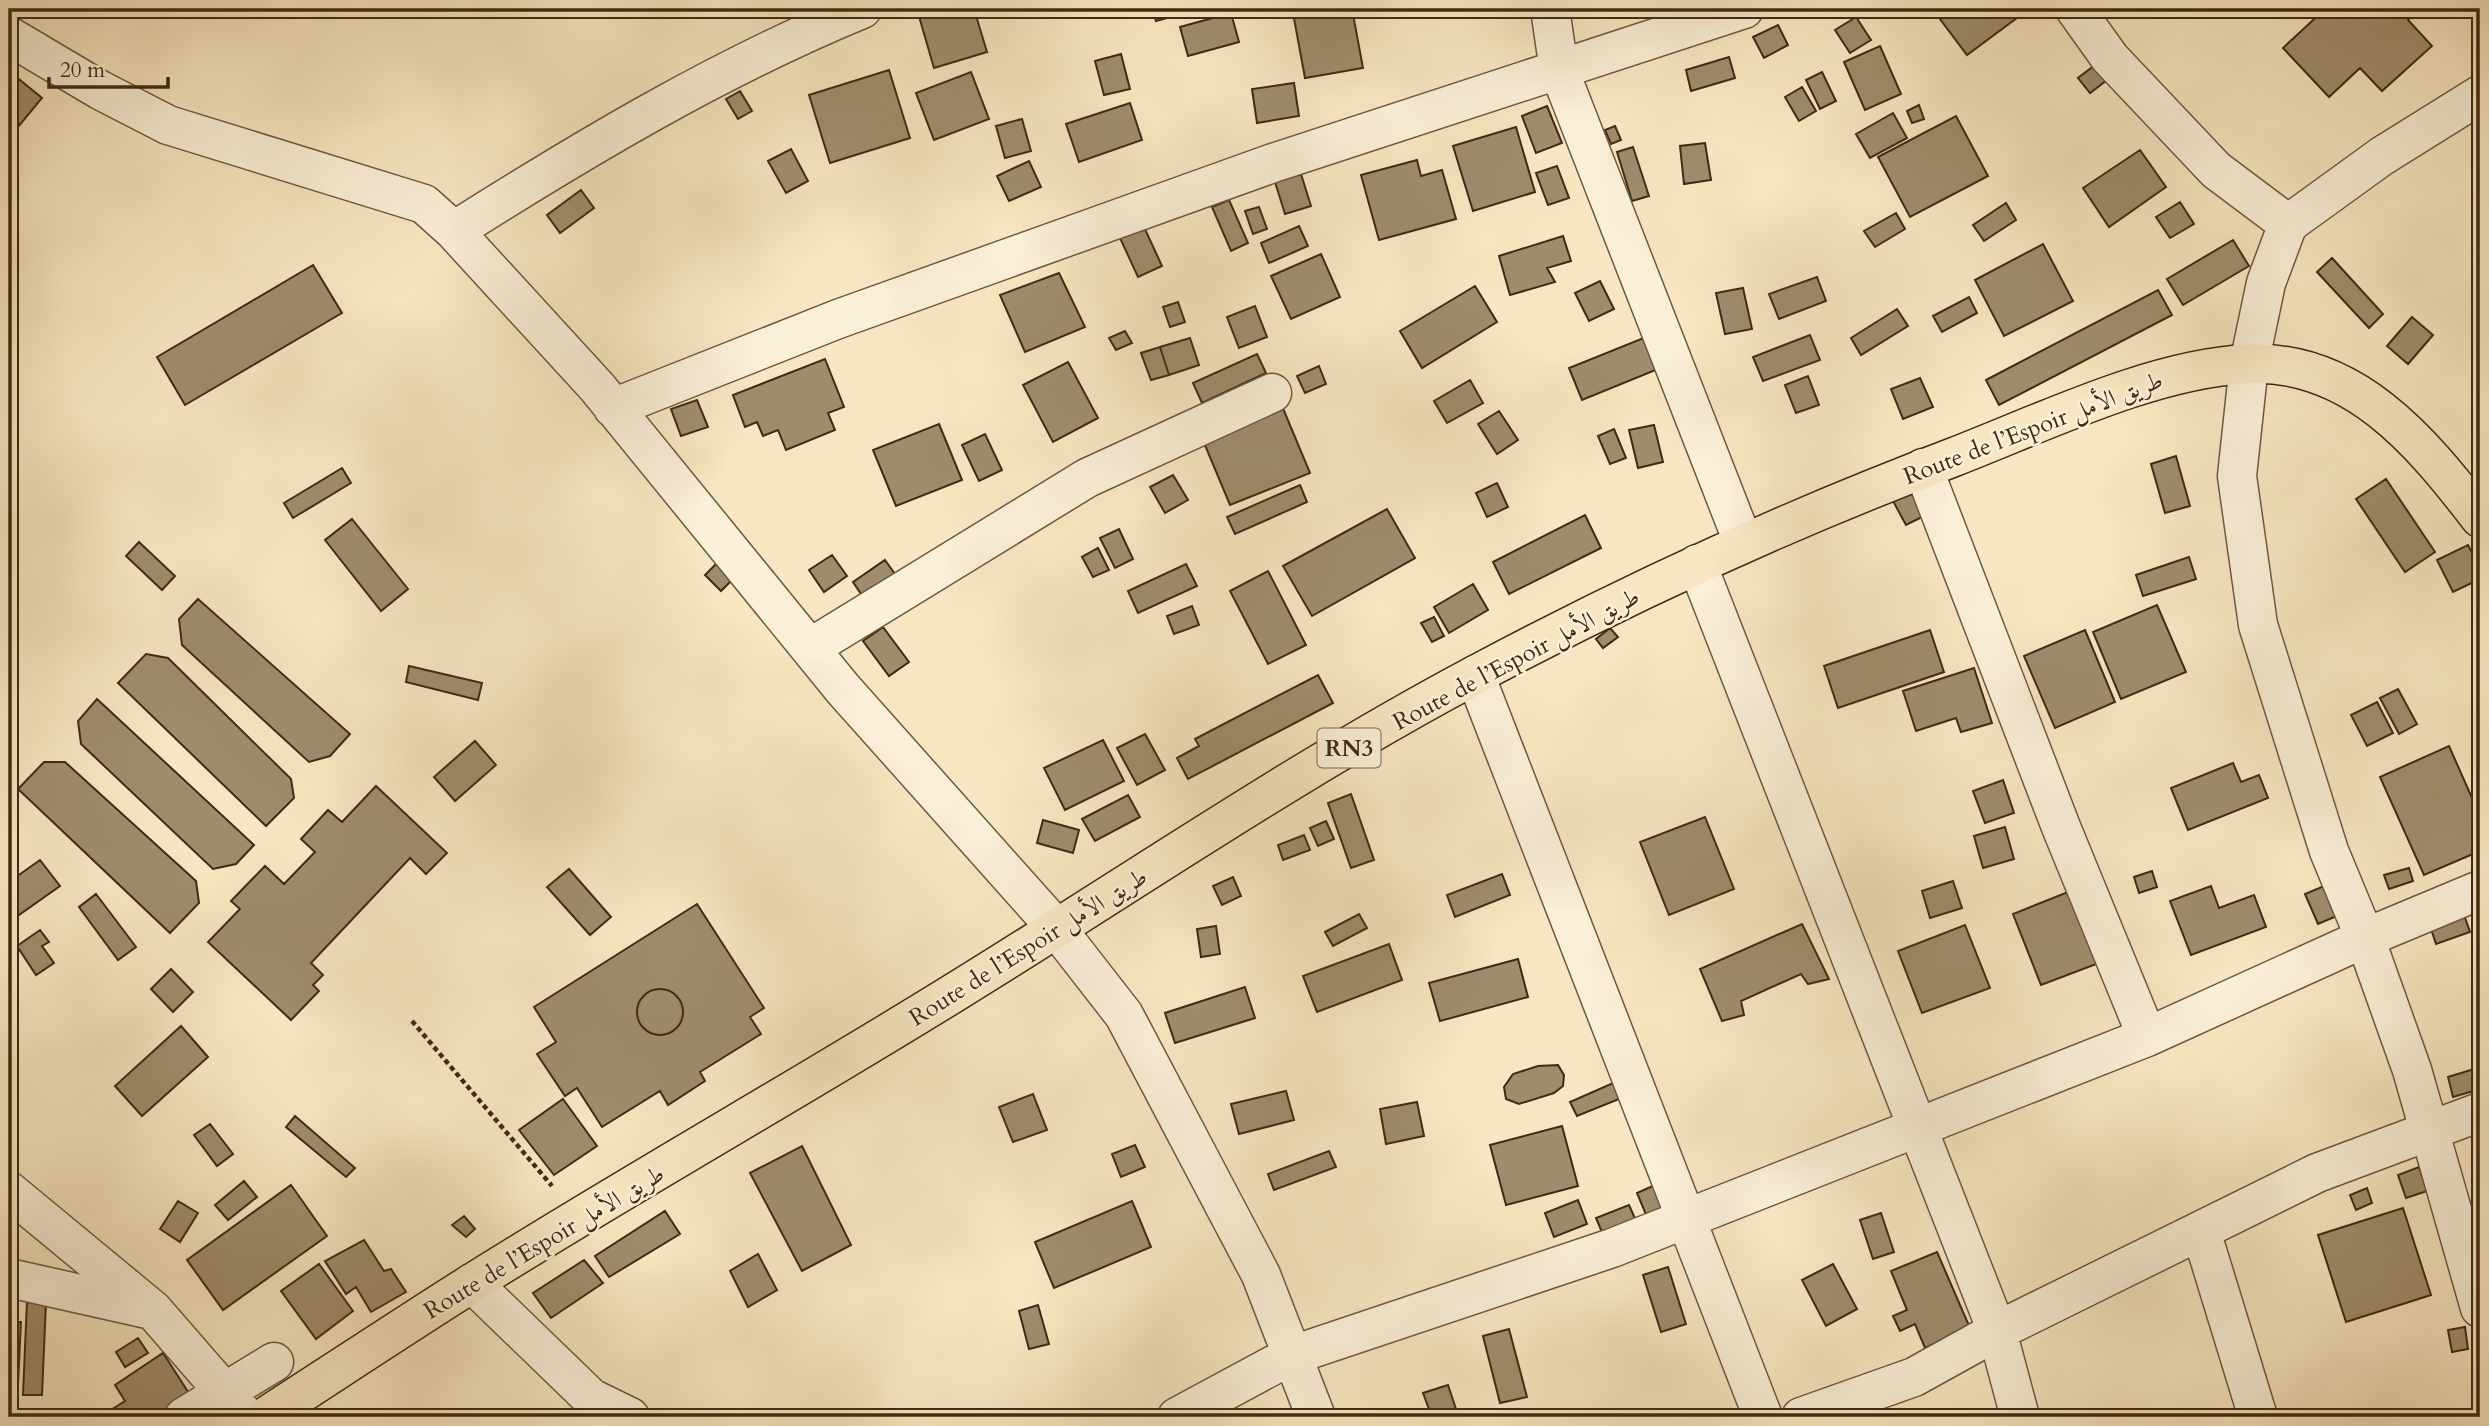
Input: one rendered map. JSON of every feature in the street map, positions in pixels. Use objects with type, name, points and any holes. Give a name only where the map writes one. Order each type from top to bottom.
[{"type":"highway","name":"Route de l’Espoir طريق الأمل","points":[[265,1417],[472,1283],[1058,929],[1260,800],[1475,675],[1742,542],[1923,468],[2166,376],[2249,364],[2316,371],[2375,403],[2435,458],[2480,518]]},
{"type":"street","points":[[454,230],[593,144],[741,65],[862,9]]},
{"type":"street","points":[[1550,9],[1559,70],[1742,542]]},
{"type":"street","points":[[613,408],[838,319],[1273,163],[1744,9]]},
{"type":"street","points":[[2075,9],[2110,58],[2216,170],[2288,224]]},
{"type":"street","points":[[9,36],[100,90],[167,125],[424,204],[454,230],[613,408],[810,648],[1058,929],[1124,1015],[1261,1275],[1290,1356],[1316,1417]]},
{"type":"street","points":[[2480,95],[2382,156],[2288,224],[2266,284],[2249,364],[2237,475],[2258,625],[2329,851],[2365,938],[2430,1133],[2480,1308]]},
{"type":"street","points":[[810,648],[1087,478],[1272,393]]},
{"type":"street","points":[[1923,468],[2056,814],[2147,1037]]},
{"type":"street","points":[[1697,564],[1997,1331],[2021,1417]]},
{"type":"street","points":[[1475,675],[1763,1417]]},
{"type":"street","points":[[1177,1417],[1290,1356],[1612,1248],[2147,1037],[2365,938],[2480,890]]},
{"type":"street","points":[[1801,1417],[1914,1377],[1997,1331],[2317,1173],[2430,1133],[2480,1112]]},
{"type":"street","points":[[9,1191],[153,1310],[235,1404]]},
{"type":"street","points":[[2201,1231],[2258,1417]]},
{"type":"street","points":[[9,1278],[153,1310]]},
{"type":"street","points":[[472,1283],[592,1398],[629,1417]]},
{"type":"street","points":[[184,1417],[235,1404],[274,1362]]},
{"type":"path","points":[[412,1021],[580,1219]]},
{"type":"building","points":[[931,9],[974,9],[987,52],[934,68],[918,13]]},
{"type":"building","points":[[1152,9],[1200,9],[1156,21]]},
{"type":"building","points":[[1314,9],[1352,9],[1363,68],[1305,78],[1293,13]]},
{"type":"building","points":[[2029,9],[1967,55],[1934,11]]},
{"type":"building","points":[[2325,9],[2420,9],[2408,20],[2432,46],[2382,91],[2360,68],[2329,97],[2283,48]]},
{"type":"building","points":[[1231,13],[1239,42],[1188,56],[1180,27]]},
{"type":"building","points":[[1856,17],[1871,40],[1850,53],[1835,30]]},
{"type":"building","points":[[1778,25],[1788,45],[1764,58],[1753,37]]},
{"type":"building","points":[[1880,46],[1901,94],[1865,110],[1844,62]]},
{"type":"building","points":[[1121,54],[1130,89],[1104,95],[1095,61]]},
{"type":"building","points":[[1729,57],[1735,78],[1691,91],[1686,70]]},
{"type":"building","points":[[2095,65],[2107,80],[2090,93],[2078,78]]},
{"type":"building","points":[[889,70],[910,138],[830,163],[809,95]]},
{"type":"building","points":[[9,71],[42,98],[9,138]]},
{"type":"building","points":[[971,72],[989,119],[934,140],[916,93]]},
{"type":"building","points":[[1822,72],[1836,101],[1820,109],[1806,80]]},
{"type":"building","points":[[1294,83],[1299,116],[1257,123],[1252,89]]},
{"type":"building","points":[[1802,87],[1816,111],[1799,121],[1785,97]]},
{"type":"building","points":[[740,91],[752,111],[738,119],[726,99]]},
{"type":"building","points":[[1130,103],[1142,140],[1079,162],[1066,124]]},
{"type":"building","points":[[1919,105],[1924,119],[1912,123],[1907,111]]},
{"type":"building","points":[[1547,106],[1562,143],[1536,153],[1522,116]]},
{"type":"building","points":[[1893,113],[1907,138],[1870,158],[1856,134]]},
{"type":"building","points":[[1956,116],[1988,176],[1910,217],[1878,157]]},
{"type":"building","points":[[1022,119],[1031,151],[1005,158],[996,126]]},
{"type":"building","points":[[1615,126],[1621,140],[1611,144],[1605,130]]},
{"type":"building","points":[[1516,127],[1535,192],[1473,211],[1453,146]]},
{"type":"building","points":[[1705,143],[1711,180],[1684,184],[1680,146]]},
{"type":"building","points":[[1633,147],[1649,196],[1632,201],[1617,152]]},
{"type":"building","points":[[791,149],[808,181],[786,193],[768,161]]},
{"type":"building","points":[[2140,150],[2166,187],[2109,227],[2083,188]]},
{"type":"building","points":[[1417,160],[1421,176],[1442,170],[1456,219],[1379,240],[1361,175]]},
{"type":"building","points":[[1029,161],[1041,187],[1009,201],[997,176]]},
{"type":"building","points":[[1557,166],[1569,198],[1548,205],[1536,173]]},
{"type":"building","points":[[1301,174],[1311,206],[1285,214],[1275,182]]},
{"type":"building","points":[[581,190],[594,208],[560,233],[547,215]]},
{"type":"building","points":[[1229,200],[1248,243],[1231,251],[1212,207]]},
{"type":"building","points":[[2180,202],[2194,224],[2170,238],[2156,217]]},
{"type":"building","points":[[2006,203],[2016,220],[1984,241],[1973,225]]},
{"type":"building","points":[[1259,207],[1267,229],[1253,234],[1245,211]]},
{"type":"building","points":[[1896,213],[1905,229],[1875,247],[1864,231]]},
{"type":"building","points":[[1299,226],[1308,246],[1269,263],[1261,243]]},
{"type":"building","points":[[1144,227],[1162,266],[1138,277],[1120,238]]},
{"type":"building","points":[[1563,236],[1571,261],[1547,268],[1555,282],[1510,295],[1499,256]]},
{"type":"building","points":[[2233,240],[2249,266],[2183,305],[2167,279]]},
{"type":"building","points":[[2043,244],[2073,301],[2004,336],[1975,280]]},
{"type":"building","points":[[1321,254],[1340,297],[1291,319],[1271,276]]},
{"type":"building","points":[[2332,258],[2383,314],[2369,328],[2317,272]]},
{"type":"building","points":[[2480,263],[2480,279],[2479,280],[2472,267]]},
{"type":"building","points":[[313,265],[342,313],[185,405],[157,357]]},
{"type":"building","points":[[1059,273],[1085,327],[1025,352],[1000,295]]},
{"type":"building","points":[[1817,277],[1826,301],[1779,319],[1769,294]]},
{"type":"building","points":[[1600,281],[1614,309],[1589,321],[1575,293]]},
{"type":"building","points":[[1475,286],[1497,322],[1422,368],[1400,331]]},
{"type":"building","points":[[1743,288],[1752,329],[1725,334],[1716,293]]},
{"type":"building","points":[[2158,290],[2172,315],[1999,405],[1986,380]]},
{"type":"building","points":[[1969,297],[1977,313],[1942,332],[1933,316]]},
{"type":"building","points":[[1178,302],[1185,322],[1170,327],[1163,307]]},
{"type":"building","points":[[1255,306],[1267,337],[1239,348],[1227,317]]},
{"type":"building","points":[[1897,309],[1908,326],[1861,355],[1851,338]]},
{"type":"building","points":[[2412,317],[2433,335],[2408,364],[2387,346]]},
{"type":"building","points":[[1125,331],[1132,343],[1116,350],[1109,338]]},
{"type":"building","points":[[1651,335],[1663,367],[1582,400],[1569,368]]},
{"type":"building","points":[[1810,335],[1820,360],[1763,381],[1753,357]]},
{"type":"building","points":[[1190,338],[1199,365],[1169,375],[1160,347]]},
{"type":"building","points":[[1160,347],[1169,375],[1151,380],[1141,353]]},
{"type":"building","points":[[1257,354],[1266,373],[1202,403],[1193,383]]},
{"type":"building","points":[[825,359],[844,407],[828,413],[835,430],[786,450],[778,430],[763,436],[757,422],[745,427],[733,395]]},
{"type":"building","points":[[1068,362],[1098,418],[1053,442],[1023,385]]},
{"type":"building","points":[[1319,366],[1326,384],[1305,393],[1297,376]]},
{"type":"building","points":[[1808,376],[1819,405],[1796,413],[1785,385]]},
{"type":"building","points":[[1920,378],[1933,407],[1903,419],[1891,389]]},
{"type":"building","points":[[1470,380],[1483,403],[1447,423],[1434,401]]},
{"type":"building","points":[[697,400],[708,427],[681,436],[671,409]]},
{"type":"building","points":[[1282,406],[1310,473],[1230,505],[1202,438]]},
{"type":"building","points":[[1499,411],[1518,440],[1497,454],[1478,424]]},
{"type":"building","points":[[939,424],[962,480],[896,506],[873,450]]},
{"type":"building","points":[[1654,425],[1663,462],[1638,468],[1629,430]]},
{"type":"building","points":[[1614,429],[1626,458],[1610,464],[1598,436]]},
{"type":"building","points":[[985,434],[1002,470],[979,481],[962,445]]},
{"type":"building","points":[[2176,456],[2190,506],[2165,513],[2151,464]]},
{"type":"building","points":[[342,468],[351,483],[293,518],[284,503]]},
{"type":"building","points":[[1173,475],[1188,500],[1165,513],[1150,487]]},
{"type":"building","points":[[2386,479],[2435,552],[2405,572],[2356,499]]},
{"type":"building","points":[[1497,483],[1508,507],[1487,517],[1476,493]]},
{"type":"building","points":[[1300,485],[1307,502],[1235,534],[1227,517]]},
{"type":"building","points":[[1912,490],[1926,515],[1906,525],[1893,501]]},
{"type":"building","points":[[1387,509],[1415,558],[1312,616],[1283,566]]},
{"type":"building","points":[[1585,515],[1601,548],[1509,594],[1493,562]]},
{"type":"building","points":[[352,519],[408,589],[381,611],[325,540]]},
{"type":"building","points":[[1119,529],[1133,559],[1115,568],[1100,538]]},
{"type":"building","points":[[139,542],[175,576],[162,590],[126,556]]},
{"type":"building","points":[[2468,545],[2480,569],[2480,579],[2453,592],[2437,560]]},
{"type":"building","points":[[1098,548],[1109,570],[1093,577],[1082,557]]},
{"type":"building","points":[[832,555],[847,576],[824,592],[809,570]]},
{"type":"building","points":[[2189,557],[2196,579],[2143,596],[2136,575]]},
{"type":"building","points":[[722,558],[738,574],[721,591],[705,575]]},
{"type":"building","points":[[885,560],[895,574],[863,597],[853,582]]},
{"type":"building","points":[[1186,564],[1197,586],[1138,613],[1128,591]]},
{"type":"building","points":[[1268,571],[1306,645],[1268,664],[1230,591]]},
{"type":"building","points":[[1473,584],[1488,610],[1449,633],[1434,607]]},
{"type":"building","points":[[198,599],[350,734],[330,756],[309,762],[182,645],[179,619]]},
{"type":"building","points":[[2157,605],[2186,672],[2121,699],[2093,632]]},
{"type":"building","points":[[1192,606],[1199,625],[1174,634],[1167,616]]},
{"type":"building","points":[[1434,617],[1444,636],[1432,642],[1421,623]]},
{"type":"building","points":[[883,627],[909,662],[889,676],[863,641]]},
{"type":"building","points":[[1610,628],[1618,637],[1603,648],[1596,639]]},
{"type":"building","points":[[1930,630],[1944,672],[1838,708],[1824,666]]},
{"type":"building","points":[[2085,630],[2115,702],[2055,728],[2024,656]]},
{"type":"building","points":[[146,654],[168,658],[291,779],[294,798],[266,826],[118,683]]},
{"type":"building","points":[[409,666],[482,683],[478,700],[406,682]]},
{"type":"building","points":[[1974,668],[1992,723],[1961,732],[1956,718],[1916,731],[1903,691]]},
{"type":"building","points":[[1318,675],[1333,703],[1188,779],[1177,758],[1199,746],[1195,739]]},
{"type":"building","points":[[2398,689],[2417,724],[2399,734],[2380,698]]},
{"type":"building","points":[[97,699],[254,845],[236,864],[213,869],[81,744],[78,721]]},
{"type":"building","points":[[2377,702],[2393,733],[2367,746],[2351,715]]},
{"type":"building","points":[[1145,734],[1165,770],[1137,785],[1117,748]]},
{"type":"building","points":[[1103,740],[1124,781],[1065,810],[1044,768]]},
{"type":"building","points":[[475,741],[496,765],[455,801],[434,777]]},
{"type":"building","points":[[2449,746],[2480,816],[2480,851],[2424,875],[2380,777]]},
{"type":"building","points":[[44,762],[65,762],[196,881],[199,903],[170,933],[18,789]]},
{"type":"building","points":[[2233,763],[2241,782],[2259,775],[2268,798],[2188,830],[2171,788]]},
{"type":"building","points":[[2003,780],[2014,813],[1985,823],[1973,791]]},
{"type":"building","points":[[376,786],[447,853],[426,874],[410,858],[311,963],[323,975],[313,985],[319,991],[291,1020],[208,942],[240,909],[231,901],[265,866],[284,884],[315,852],[301,839],[328,810],[342,822]]},
{"type":"building","points":[[1351,794],[1374,860],[1351,868],[1328,803]]},
{"type":"building","points":[[1128,795],[1140,817],[1095,841],[1082,819]]},
{"type":"building","points":[[1705,817],[1734,889],[1669,915],[1640,842]]},
{"type":"building","points":[[1043,820],[1079,830],[1073,853],[1037,843]]},
{"type":"building","points":[[1326,821],[1334,839],[1318,846],[1310,828]]},
{"type":"building","points":[[2005,827],[2014,859],[1983,868],[1974,836]]},
{"type":"building","points":[[1304,835],[1310,850],[1283,860],[1278,845]]},
{"type":"building","points":[[40,860],[60,886],[9,922],[9,882]]},
{"type":"building","points":[[2409,868],[2413,881],[2389,889],[2384,875]]},
{"type":"building","points":[[569,869],[611,917],[590,935],[547,887]]},
{"type":"building","points":[[2152,871],[2157,887],[2139,893],[2134,877]]},
{"type":"building","points":[[1502,874],[1510,895],[1455,917],[1447,895]]},
{"type":"building","points":[[1233,877],[1241,896],[1222,905],[1213,886]]},
{"type":"building","points":[[1953,881],[1962,908],[1930,918],[1922,891]]},
{"type":"building","points":[[2211,886],[2219,908],[2254,895],[2266,927],[2191,955],[2170,901]]},
{"type":"building","points":[[2324,886],[2337,916],[2318,924],[2305,894]]},
{"type":"building","points":[[2078,888],[2107,960],[2041,985],[2013,914]]},
{"type":"building","points":[[96,894],[136,947],[118,960],[79,907]]},
{"type":"building","points":[[697,904],[764,1008],[750,1017],[761,1034],[700,1072],[705,1081],[668,1105],[660,1091],[602,1127],[577,1088],[565,1096],[537,1054],[556,1042],[534,1007]]},
{"type":"building","points":[[2462,909],[2470,932],[2436,944],[2428,920]]},
{"type":"building","points":[[1359,914],[1367,928],[1333,946],[1325,932]]},
{"type":"building","points":[[1802,924],[1829,979],[1808,984],[1801,974],[1741,1001],[1744,1015],[1722,1021],[1700,969]]},
{"type":"building","points":[[1965,925],[1990,988],[1922,1013],[1898,951]]},
{"type":"building","points":[[1216,926],[1220,954],[1201,957],[1197,929]]},
{"type":"building","points":[[40,930],[49,942],[42,946],[54,963],[36,975],[17,946]]},
{"type":"building","points":[[1389,944],[1402,980],[1317,1012],[1303,976]]},
{"type":"building","points":[[1518,959],[1528,997],[1440,1021],[1429,983]]},
{"type":"building","points":[[171,969],[193,992],[173,1012],[151,989]]},
{"type":"building","points":[[1245,987],[1255,1018],[1175,1043],[1165,1013]]},
{"type":"building","points":[[660,989],[676,996],[683,1012],[676,1028],[660,1035],[644,1028],[637,1012],[644,996]]},
{"type":"building","points":[[181,1026],[208,1057],[142,1116],[115,1086]]},
{"type":"building","points":[[1558,1065],[1564,1075],[1563,1086],[1554,1093],[1519,1104],[1506,1099],[1504,1087],[1513,1074],[1538,1066]]},
{"type":"building","points":[[2474,1069],[2480,1089],[2453,1097],[2448,1077]]},
{"type":"building","points":[[1613,1083],[1619,1099],[1577,1116],[1570,1102]]},
{"type":"building","points":[[1286,1091],[1294,1120],[1239,1134],[1231,1104]]},
{"type":"building","points":[[1033,1094],[1047,1130],[1013,1142],[999,1107]]},
{"type":"building","points":[[563,1099],[597,1146],[554,1175],[519,1130]]},
{"type":"building","points":[[1417,1102],[1424,1136],[1386,1144],[1380,1109]]},
{"type":"building","points":[[295,1116],[355,1168],[346,1177],[286,1127]]},
{"type":"building","points":[[210,1124],[233,1154],[217,1166],[194,1135]]},
{"type":"building","points":[[1562,1126],[1578,1186],[1506,1205],[1490,1145]]},
{"type":"building","points":[[1135,1145],[1145,1167],[1121,1177],[1112,1154]]},
{"type":"building","points":[[802,1146],[851,1245],[802,1271],[750,1173]]},
{"type":"building","points":[[1329,1151],[1336,1167],[1274,1190],[1268,1174]]},
{"type":"building","points":[[2419,1167],[2427,1191],[2406,1198],[2398,1175]]},
{"type":"building","points":[[244,1181],[257,1197],[228,1220],[215,1205]]},
{"type":"building","points":[[1657,1184],[1668,1209],[1647,1217],[1637,1193]]},
{"type":"building","points":[[291,1185],[327,1236],[223,1310],[187,1260]]},
{"type":"building","points":[[2367,1188],[2372,1203],[2356,1210],[2350,1195]]},
{"type":"building","points":[[1578,1200],[1587,1224],[1554,1237],[1545,1213]]},
{"type":"building","points":[[178,1201],[198,1213],[180,1242],[160,1229]]},
{"type":"building","points":[[1132,1201],[1151,1247],[1054,1288],[1035,1242]]},
{"type":"building","points":[[1629,1205],[1637,1223],[1604,1237],[1596,1218]]},
{"type":"building","points":[[2403,1208],[2431,1295],[2346,1322],[2318,1235]]},
{"type":"building","points":[[665,1211],[680,1234],[609,1277],[595,1256]]},
{"type":"building","points":[[1881,1213],[1894,1252],[1873,1259],[1860,1220]]},
{"type":"building","points":[[464,1216],[475,1229],[466,1237],[452,1225]]},
{"type":"building","points":[[364,1240],[384,1271],[391,1269],[406,1292],[371,1312],[356,1287],[346,1294],[325,1261]]},
{"type":"building","points":[[1937,1252],[1970,1328],[1925,1348],[1915,1324],[1900,1331],[1893,1316],[1907,1310],[1891,1271]]},
{"type":"building","points":[[758,1254],[777,1290],[748,1307],[730,1271]]},
{"type":"building","points":[[584,1260],[603,1283],[551,1318],[533,1293]]},
{"type":"building","points":[[319,1264],[353,1311],[316,1339],[281,1291]]},
{"type":"building","points":[[1833,1264],[1857,1309],[1826,1326],[1802,1280]]},
{"type":"building","points":[[1668,1267],[1686,1324],[1661,1332],[1643,1275]]},
{"type":"building","points":[[27,1301],[46,1302],[42,1395],[23,1395]]},
{"type":"building","points":[[1038,1305],[1049,1344],[1029,1349],[1019,1311]]},
{"type":"building","points":[[9,1322],[21,1322],[17,1405],[9,1405]]},
{"type":"building","points":[[2465,1327],[2468,1349],[2452,1352],[2448,1330]]},
{"type":"building","points":[[1509,1329],[1527,1397],[1500,1403],[1483,1336]]},
{"type":"building","points":[[138,1338],[148,1353],[125,1367],[116,1352]]},
{"type":"building","points":[[163,1353],[192,1398],[162,1417],[108,1417],[106,1413],[125,1401],[115,1385]]},
{"type":"building","points":[[1448,1385],[1456,1409],[1432,1417],[1423,1393]]},
{"type":"building","points":[[2235,1409],[2238,1417],[2219,1417],[2218,1414]]}]
